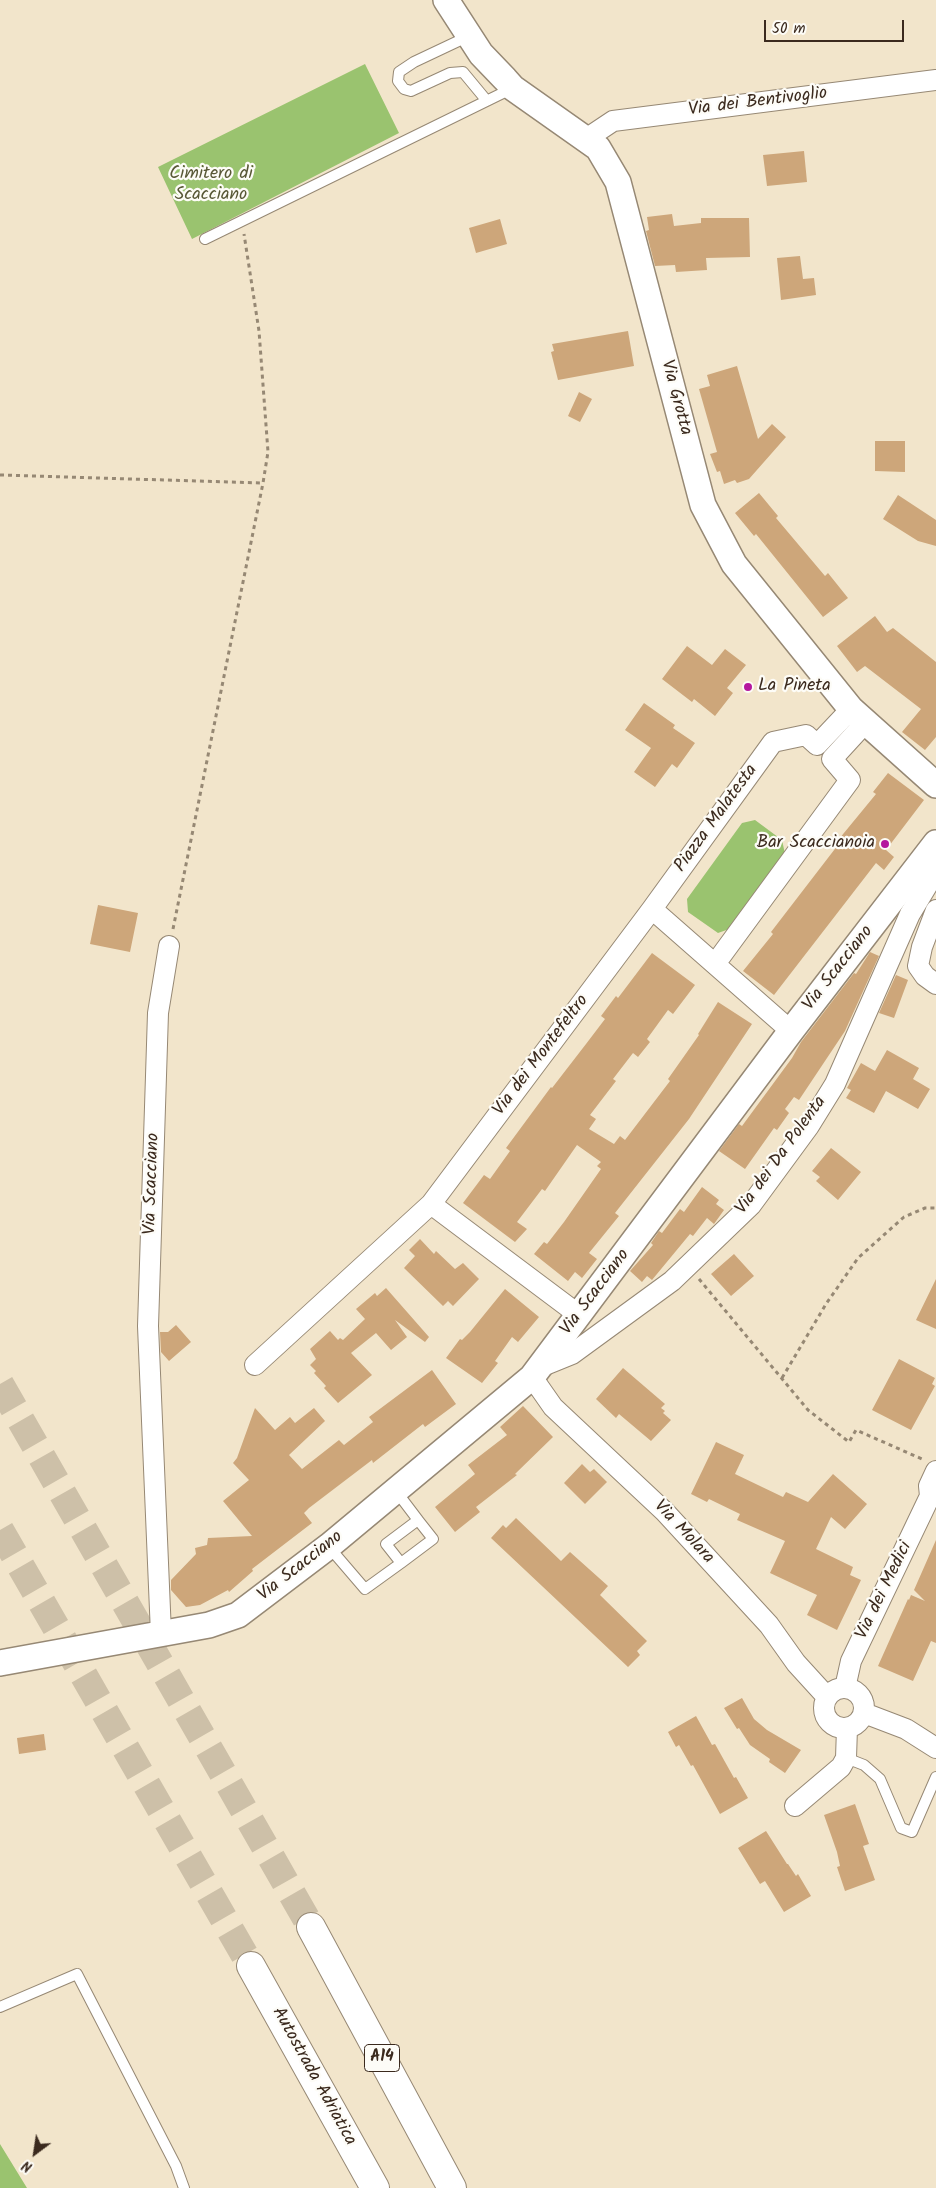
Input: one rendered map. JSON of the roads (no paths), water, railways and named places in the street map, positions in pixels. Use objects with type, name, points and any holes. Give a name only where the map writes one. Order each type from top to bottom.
[{"type":"highway","name":"A14","points":[[311,1927],[452,2188]]},
{"type":"highway","name":"Autostrada Adriatica","points":[[251,1966],[375,2188]]},
{"type":"street","name":"Via Grotta","points":[[446,0],[481,54],[513,88],[598,148],[618,182],[703,505],[734,564],[858,716],[936,785]]},
{"type":"street","name":"Via dei Bentivoglio","points":[[586,140],[613,121],[936,80]]},
{"type":"street","name":"Piazza Malatesta","points":[[652,909],[773,742],[806,734],[817,745],[858,716]]},
{"type":"street","points":[[715,964],[850,780],[832,759],[858,716]]},
{"type":"street","name":"Via Scacciano","points":[[0,1663],[209,1626],[238,1615],[329,1546],[536,1372],[791,1031],[936,843]]},
{"type":"street","name":"Via dei Da Polenta","points":[[536,1372],[572,1354],[672,1281],[751,1205],[810,1126],[834,1084],[910,914],[936,871]]},
{"type":"street","points":[[652,909],[791,1031]]},
{"type":"street","name":"Via dei Montefeltro","points":[[255,1366],[431,1204],[652,909]]},
{"type":"street","points":[[936,910],[922,947],[918,966],[936,984]]},
{"type":"street","name":"Via Scacciano","points":[[161,1634],[148,1326],[158,1013],[169,946]]},
{"type":"street","points":[[431,1204],[579,1315]]},
{"type":"street","name":"Via Molara","points":[[536,1372],[553,1407],[665,1512],[769,1625],[796,1663],[827,1697]]},
{"type":"street","name":"Via dei Medici","points":[[845,1688],[851,1661],[933,1498],[929,1486],[932,1466]]},
{"type":"street","points":[[845,1688],[851,1689],[860,1696],[864,1713],[858,1723],[847,1728],[841,1728],[830,1721],[824,1710],[827,1697],[838,1689],[845,1688]]},
{"type":"street","points":[[864,1713],[906,1729],[936,1748]]},
{"type":"street","points":[[795,1806],[841,1766],[846,1758],[847,1728]]},
{"type":"lane","points":[[470,36],[414,62],[399,72],[398,81],[404,89],[412,91],[450,73],[462,72],[487,101]]},
{"type":"lane","points":[[205,239],[513,88]]},
{"type":"lane","points":[[329,1546],[365,1589],[433,1539],[396,1491]]},
{"type":"lane","points":[[401,1564],[386,1544],[418,1520]]},
{"type":"lane","points":[[846,1758],[864,1765],[880,1779],[901,1828],[912,1832],[936,1777]]},
{"type":"lane","points":[[0,2007],[77,1974],[176,2166],[184,2188]]},
{"type":"tunnel","points":[[0,1384],[311,1927]]},
{"type":"tunnel","points":[[0,1530],[251,1966]]},
{"type":"place","name":"La Pineta","points":[[748,687]]},
{"type":"place","name":"Bar Scaccianoia","points":[[885,844]]},
{"type":"park label","name":"Cimitero di Scacciano","points":[[211,185]]}]
